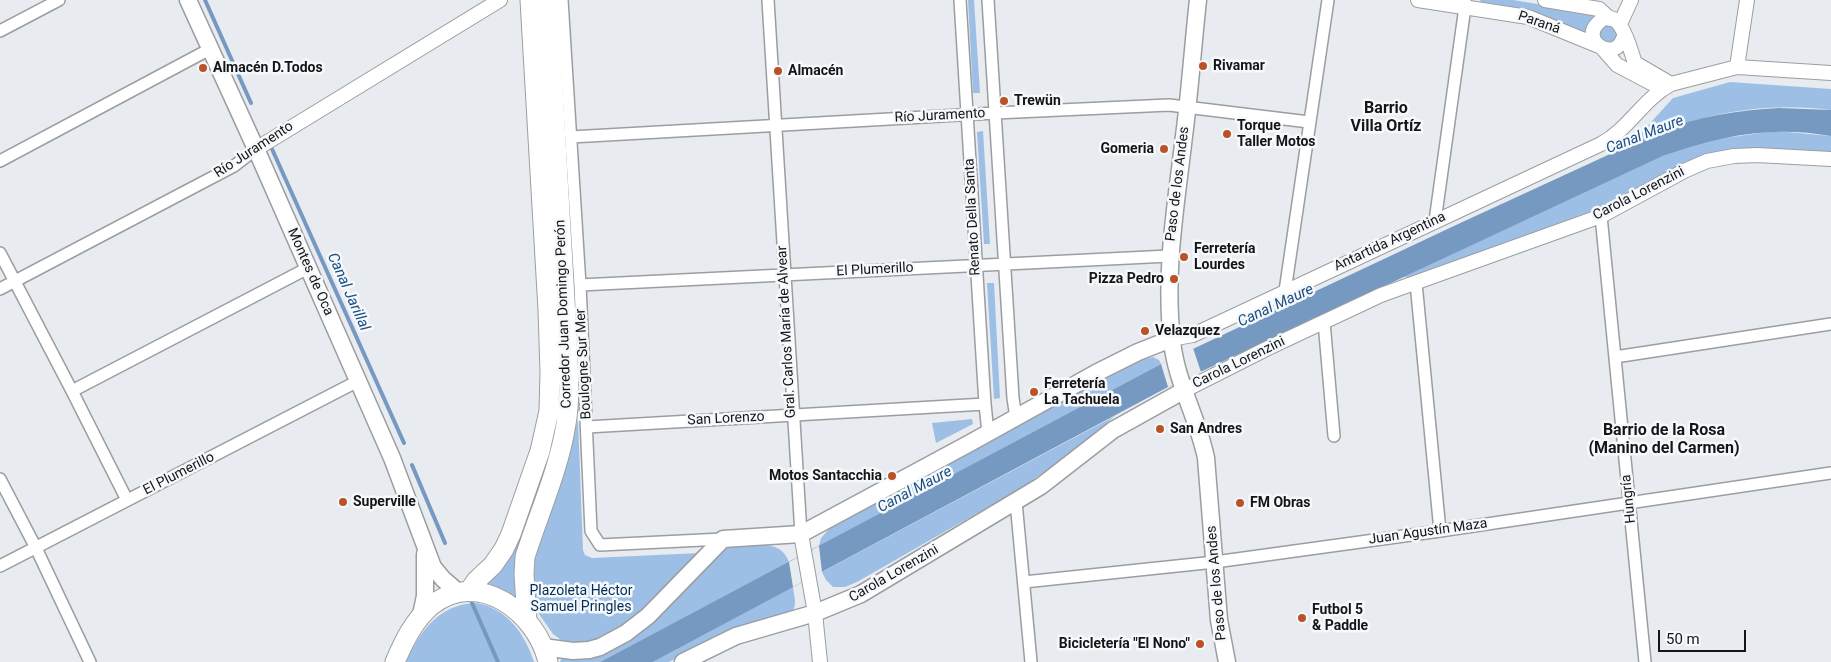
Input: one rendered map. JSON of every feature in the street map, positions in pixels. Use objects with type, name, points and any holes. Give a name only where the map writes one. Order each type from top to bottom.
[{"type":"highway","name":"Corredor Juan Domingo Perón","points":[[464,592],[493,566],[512,534],[540,451],[549,411],[548,310],[530,0]]},
{"type":"highway","name":"Corredor Juan Domingo Perón","points":[[527,621],[524,574],[525,556],[561,449],[566,424],[568,396],[567,336],[548,0]]},
{"type":"highway","points":[[395,662],[405,640],[421,615],[446,597],[464,592],[485,593],[503,600],[527,621],[545,654]]},
{"type":"main road","name":"Montes de Oca","points":[[188,0],[256,148],[398,473],[424,547],[437,573],[464,592]]},
{"type":"main road","name":"Paso de los Andes","points":[[1198,0],[1188,107],[1169,256],[1171,339],[1182,386],[1200,435],[1206,458],[1219,620],[1227,662]]},
{"type":"main road","name":"Antartida Argentina","points":[[723,539],[801,534],[1124,359],[1171,339]]},
{"type":"main road","name":"Carola Lorenzini","points":[[683,662],[742,634],[815,613],[861,594],[1041,486],[1113,430],[1182,386]]},
{"type":"main road","points":[[545,654],[589,650],[600,647],[626,633],[648,616],[723,539]]},
{"type":"main road","name":"Montes de Oca","points":[[421,615],[425,596],[424,547]]},
{"type":"street","points":[[0,31],[59,0]]},
{"type":"street","name":"Río Juramento","points":[[0,289],[234,166],[256,148],[500,0]]},
{"type":"street","name":"Boulogne Sur Mer","points":[[562,0],[580,285],[591,531],[600,545]]},
{"type":"street","name":"Gral. Carlos María de Alvear","points":[[768,0],[792,415],[801,534],[815,613],[820,662]]},
{"type":"street","name":"Renato Della Santa","points":[[960,0],[988,433]]},
{"type":"street","name":"Renato Della Santa","points":[[988,0],[1004,264],[1016,418]]},
{"type":"street","points":[[1285,292],[1328,0]]},
{"type":"street","name":"Paraná","points":[[1418,0],[1465,4],[1528,16],[1601,48],[1617,65],[1666,86]]},
{"type":"street","name":"Paraná","points":[[1545,0],[1599,10],[1618,26]]},
{"type":"street","points":[[1631,0],[1618,26],[1623,40],[1617,47],[1612,49],[1601,48],[1594,39],[1594,29],[1600,21],[1618,26],[1635,63],[1666,86],[1737,67],[1831,73]]},
{"type":"street","points":[[1737,67],[1747,0]]},
{"type":"street","points":[[1435,221],[1465,4]]},
{"type":"street","points":[[0,161],[210,49]]},
{"type":"street","name":"Antartida Argentina","points":[[1171,339],[1193,335],[1609,140],[1621,131],[1666,86]]},
{"type":"street","name":"Río Juramento","points":[[571,137],[1169,105],[1309,122]]},
{"type":"street","name":"Carola Lorenzini","points":[[1182,386],[1381,295],[1601,216],[1684,171],[1722,158],[1771,155],[1831,159]]},
{"type":"street","name":"Hungría","points":[[1601,216],[1645,662]]},
{"type":"street","points":[[0,253],[127,500]]},
{"type":"street","name":"El Plumerillo","points":[[580,285],[1169,256]]},
{"type":"street","points":[[72,391],[308,268]]},
{"type":"street","points":[[1416,283],[1440,531]]},
{"type":"street","points":[[1324,322],[1334,436]]},
{"type":"street","points":[[1615,357],[1831,324]]},
{"type":"street","name":"El Plumerillo","points":[[0,566],[358,381]]},
{"type":"street","name":"San Lorenzo","points":[[587,427],[985,404]]},
{"type":"street","name":"Juan Agustín Maza","points":[[1024,582],[1215,562],[1831,473]]},
{"type":"street","points":[[0,479],[36,548],[90,662]]},
{"type":"street","points":[[1016,502],[1031,662]]},
{"type":"street","name":"Antartida Argentina","points":[[600,545],[723,539]]},
{"type":"street","points":[[385,662],[405,640]]},
{"type":"green space","points":[[968,0],[974,0],[980,93],[973,93]]},
{"type":"green space","points":[[1480,0],[1513,0],[1599,14],[1587,34],[1481,3]]},
{"type":"green space","points":[[1603,24],[1618,27],[1618,41],[1601,44],[1597,29]]},
{"type":"green space","points":[[1730,82],[1831,89],[1831,110],[1779,107],[1730,112],[1681,124],[1633,142],[1673,98]]},
{"type":"green space","points":[[983,131],[990,244],[984,244],[977,132]]},
{"type":"green space","points":[[1768,132],[1831,136],[1831,153],[1758,149],[1414,277],[1403,277],[1663,156],[1710,140]]},
{"type":"green space","points":[[987,283],[994,283],[1000,398],[994,399]]},
{"type":"green space","points":[[1153,357],[1159,360],[1161,364],[819,546],[821,538],[830,528],[1025,419],[1136,361]]},
{"type":"green space","points":[[1115,416],[1071,453],[1021,488],[857,582],[845,587],[833,587],[826,580],[822,572]]},
{"type":"green space","points":[[972,419],[973,424],[936,443],[932,423]]},
{"type":"green space","name":"Plazoleta Héctor Samuel Pringles","points":[[578,420],[583,550],[585,555],[592,558],[700,553],[624,627],[597,641],[577,644],[561,640],[553,634],[539,614],[535,602],[532,559]]},
{"type":"green space","points":[[526,515],[532,517],[516,574],[516,598],[500,588],[484,582]]},
{"type":"green space","points":[[758,545],[781,550],[789,562],[600,662],[560,662],[562,657],[587,657],[723,548]]},
{"type":"green space","points":[[793,587],[795,604],[791,613],[723,634],[669,662],[653,662]]},
{"type":"green space","points":[[476,603],[497,610],[506,616],[520,632],[534,662],[406,662],[418,640],[432,621],[451,608]]},
{"type":"shaded area","points":[[1779,108],[1831,110],[1831,136],[1788,132],[1745,134],[1704,143],[1663,156],[1168,387],[653,662],[600,662],[1161,364],[1456,225],[1660,131],[1718,115],[1748,110]]},
{"type":"pier","points":[[1193,348],[1201,372],[1168,387],[1161,364]]},
{"type":"pier","points":[[819,546],[822,572],[793,587],[789,562]]},
{"type":"waterway","name":"Canal Jarillal","points":[[205,0],[251,103]]},
{"type":"waterway","name":"Canal Jarillal","points":[[272,149],[404,443]]},
{"type":"waterway","points":[[412,465],[445,543]]},
{"type":"waterway","name":"Canal Jarillal","points":[[472,603],[498,662]]},
{"type":"place","name":"Rivamar","points":[[1203,66]]},
{"type":"place","name":"Almacén D.Todos","points":[[203,68]]},
{"type":"place","name":"Almacén","points":[[778,71]]},
{"type":"place","name":"Trewün","points":[[1004,101]]},
{"type":"place","name":"Torque Taller Motos","points":[[1227,134]]},
{"type":"place","name":"Gomeria","points":[[1164,149]]},
{"type":"place","name":"Ferretería Lourdes","points":[[1184,257]]},
{"type":"place","name":"Pizza Pedro","points":[[1174,279]]},
{"type":"place","name":"Velazquez","points":[[1145,331]]},
{"type":"place","name":"Ferretería La Tachuela","points":[[1034,392]]},
{"type":"place","name":"San Andres","points":[[1160,429]]},
{"type":"place","name":"Motos Santacchia","points":[[892,476]]},
{"type":"place","name":"Superville","points":[[343,502]]},
{"type":"place","name":"FM Obras","points":[[1240,503]]},
{"type":"place","name":"Futbol 5 & Paddle","points":[[1302,618]]},
{"type":"place","name":"Bicicletería \"El Nono\"","points":[[1200,644]]},
{"type":"district","name":"Barrio Villa Ortíz","points":[[1386,118]]},
{"type":"district","name":"Barrio de la Rosa (Manino del Carmen)","points":[[1664,440]]},
{"type":"water label","name":"Canal Maure","points":[[1645,135]]},
{"type":"water label","name":"Canal Maure","points":[[1276,306]]},
{"type":"water label","name":"Canal Maure","points":[[915,490]]}]
